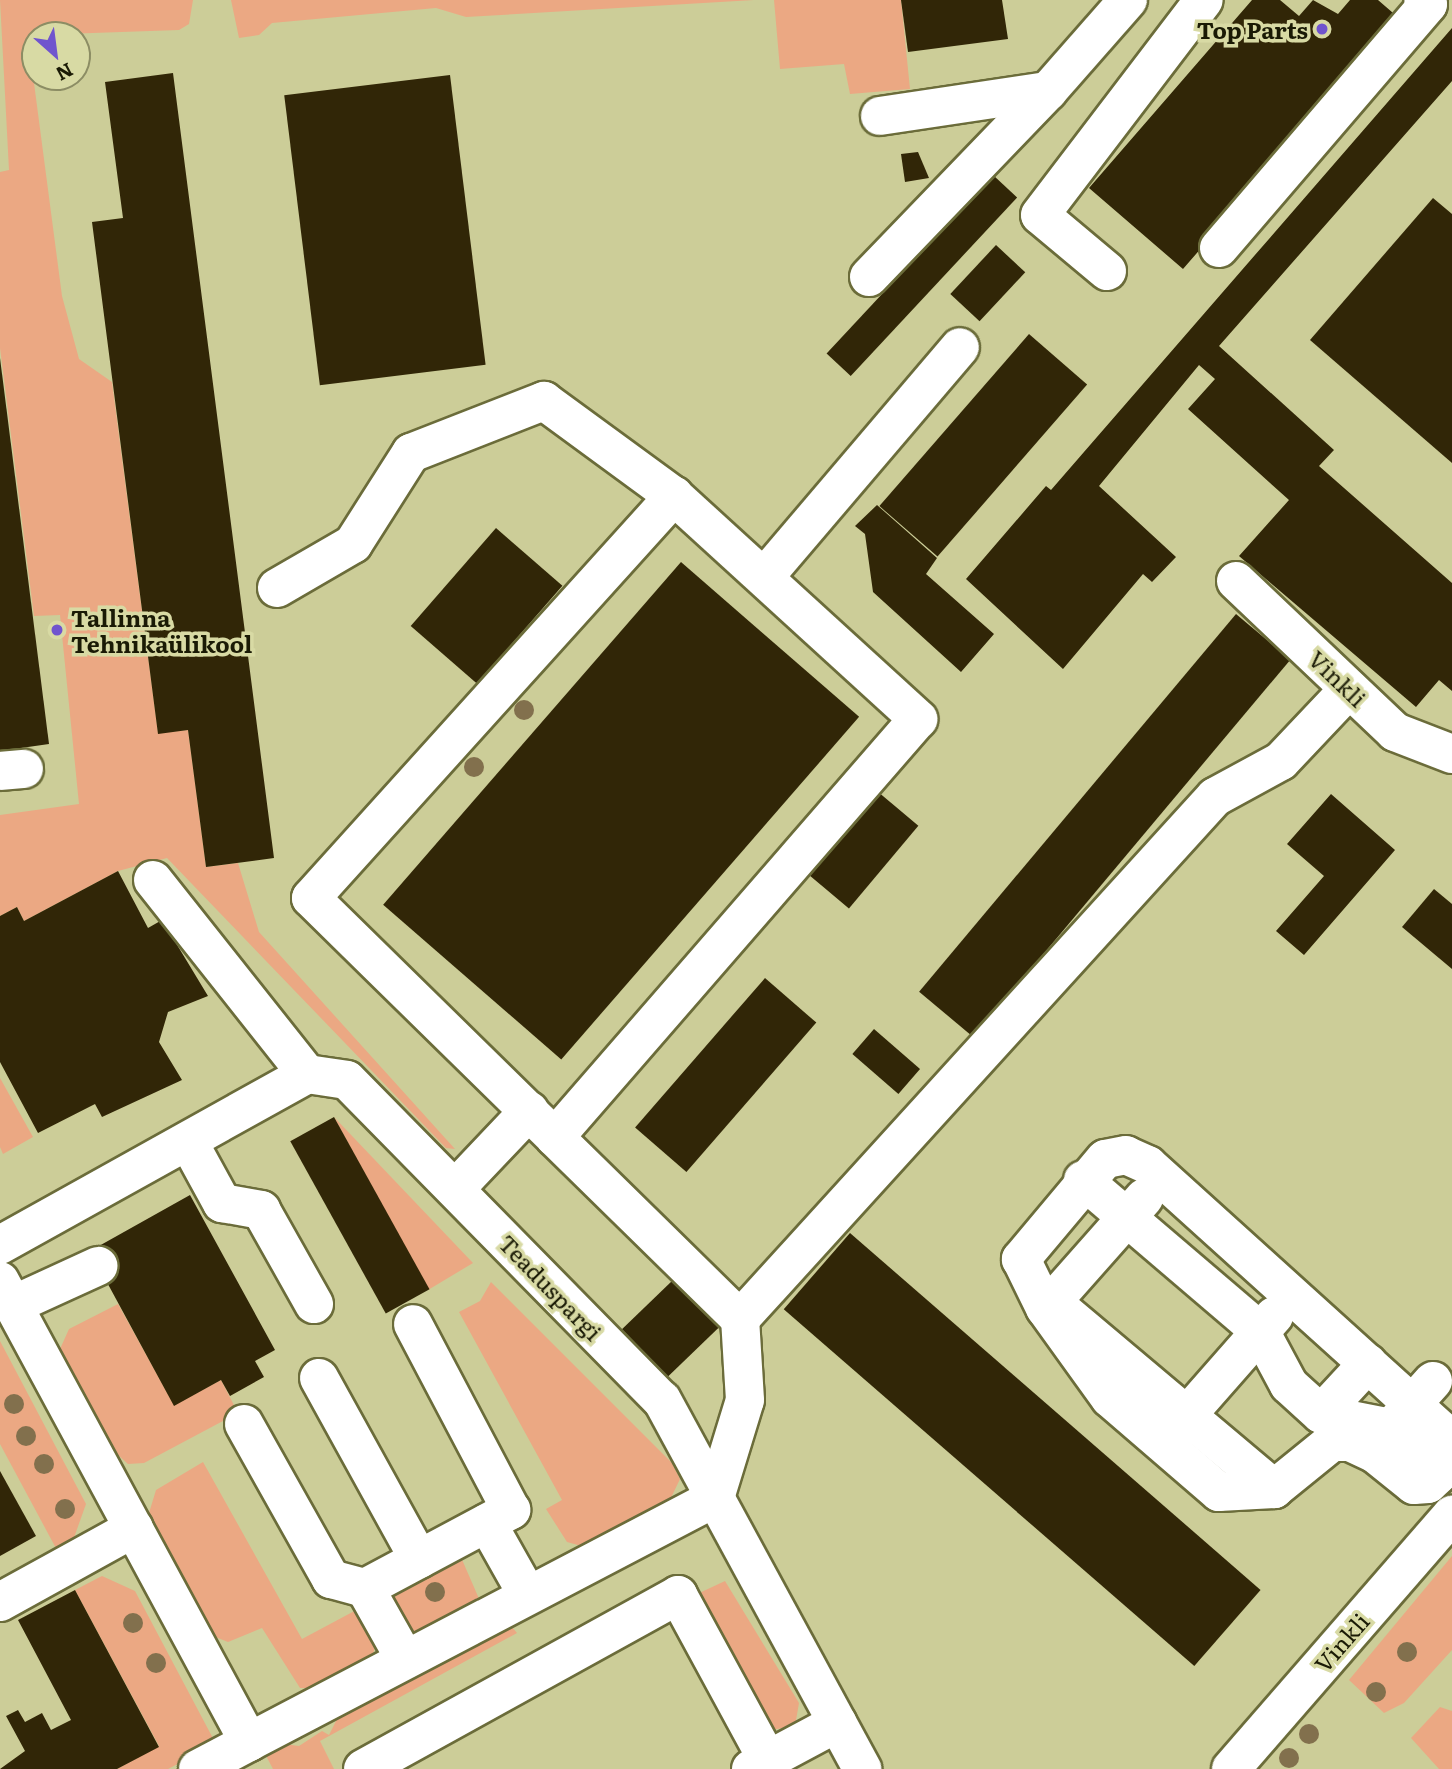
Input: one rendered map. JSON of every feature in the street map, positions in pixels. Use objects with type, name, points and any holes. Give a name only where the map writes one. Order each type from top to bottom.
[{"type":"lane","points":[[869,277],[1048,91],[1128,0]]},
{"type":"lane","points":[[1107,271],[1040,215],[1204,0]]},
{"type":"lane","points":[[1219,248],[1428,4],[1423,0]]},
{"type":"lane","points":[[880,116],[1048,91]]},
{"type":"lane","points":[[766,575],[960,347]]},
{"type":"lane","points":[[277,588],[353,544],[411,453],[544,401],[674,496],[766,575],[918,719],[542,1124],[455,1189]]},
{"type":"lane","points":[[198,1769],[527,1594],[715,1498],[745,1400],[740,1319],[312,898],[674,496]]},
{"type":"lane","name":"Vinkli","points":[[1236,581],[1395,732],[1452,754]]},
{"type":"lane","points":[[740,1319],[1215,797],[1281,761],[1349,689]]},
{"type":"lane","points":[[0,1245],[307,1074],[153,880]]},
{"type":"lane","name":"Teaduspargi","points":[[307,1074],[347,1080],[662,1400],[862,1769]]},
{"type":"lane","points":[[188,1141],[222,1202],[261,1210],[314,1304]]},
{"type":"lane","points":[[1403,1416],[1350,1442],[1332,1442],[1270,1485],[1219,1492],[1159,1447],[1110,1398],[1021,1259],[1083,1180],[1105,1159],[1126,1155],[1161,1177],[1368,1363],[1403,1416],[1414,1485],[1445,1469]]},
{"type":"lane","points":[[1057,1315],[1128,1216],[1161,1177]]},
{"type":"lane","points":[[1083,1180],[1260,1331],[1289,1385],[1321,1414],[1403,1416],[1452,1440]]},
{"type":"lane","points":[[98,1266],[7,1293],[248,1742]]},
{"type":"lane","points":[[1159,1447],[1292,1296]]},
{"type":"lane","points":[[1057,1315],[1188,1413],[1270,1485]]},
{"type":"lane","points":[[244,1424],[331,1579],[365,1588],[511,1510],[413,1324]]},
{"type":"lane","points":[[1270,1485],[1321,1414],[1368,1363]]},
{"type":"lane","points":[[319,1378],[419,1559]]},
{"type":"lane","name":"Vinkli","points":[[1231,1769],[1452,1515]]},
{"type":"lane","points":[[487,1523],[527,1594]]},
{"type":"lane","points":[[0,1602],[134,1528]]},
{"type":"lane","points":[[365,1588],[405,1659]]},
{"type":"lane","points":[[363,1769],[678,1595],[762,1751],[755,1767]]},
{"type":"lane","points":[[755,1767],[837,1723]]},
{"type":"shaded area","points":[[0,0],[193,0],[189,24],[179,30],[91,33],[91,21],[21,21],[21,91],[35,91],[62,296],[79,359],[112,382],[158,733],[188,730],[206,867],[238,863],[259,932],[455,1149],[446,1148],[167,858],[118,871],[24,921],[17,907],[0,916],[0,815],[79,804],[60,615],[34,616],[0,348],[0,172],[9,170]]},
{"type":"shaded area","points":[[231,0],[754,0],[466,17],[436,8],[272,23],[259,35],[239,38]]},
{"type":"shaded area","points":[[774,0],[901,0],[910,89],[850,94],[844,64],[780,69]]},
{"type":"shaded area","points":[[0,1078],[33,1137],[3,1154],[0,1147]]},
{"type":"shaded area","points":[[334,1117],[473,1263],[428,1290]]},
{"type":"shaded area","points":[[491,1282],[672,1463],[680,1479],[669,1502],[585,1547],[567,1542],[546,1509],[562,1500],[459,1312],[480,1301]]},
{"type":"shaded area","points":[[118,1304],[174,1405],[221,1380],[238,1413],[144,1463],[128,1464],[117,1454],[60,1349],[69,1329]]},
{"type":"shaded area","points":[[0,1341],[86,1504],[71,1546],[58,1552],[0,1444]]},
{"type":"shaded area","points":[[203,1462],[302,1639],[360,1608],[377,1642],[369,1665],[327,1688],[300,1688],[262,1628],[228,1642],[213,1636],[149,1513],[156,1490]]},
{"type":"shaded area","points":[[460,1555],[480,1601],[413,1635],[384,1596]]},
{"type":"shaded area","points":[[1452,1556],[1452,1650],[1404,1703],[1384,1713],[1349,1680]]},
{"type":"shaded area","points":[[102,1576],[135,1591],[216,1744],[168,1769],[117,1769],[159,1746],[75,1590]]},
{"type":"shaded area","points":[[725,1581],[799,1703],[795,1726],[771,1730],[695,1595]]},
{"type":"shaded area","points":[[511,1626],[517,1633],[320,1741],[334,1769],[273,1769],[263,1750],[276,1743],[299,1746],[322,1731],[329,1735],[339,1715]]},
{"type":"shaded area","points":[[1440,1707],[1452,1711],[1452,1769],[1439,1769],[1411,1738]]},
{"type":"building","points":[[901,0],[1002,0],[1008,39],[908,52]]},
{"type":"building","points":[[1252,0],[1280,0],[1299,16],[1313,0],[1338,14],[1350,0],[1378,0],[1400,19],[1183,269],[1089,188]]},
{"type":"building","points":[[1452,28],[1452,81],[1219,346],[1334,450],[1319,466],[1452,583],[1452,691],[1439,680],[1416,707],[1239,556],[1289,500],[1188,409],[1215,379],[1199,365],[1099,486],[1176,557],[1152,582],[1143,574],[1063,669],[966,579],[1046,486],[1051,490]]},
{"type":"building","points":[[173,73],[274,858],[206,867],[188,730],[158,734],[92,222],[123,218],[105,82]]},
{"type":"building","points":[[450,75],[486,365],[320,385],[284,95]]},
{"type":"building","points":[[918,152],[929,178],[905,182],[901,154]]},
{"type":"building","points":[[993,175],[1017,198],[851,376],[827,353]]},
{"type":"building","points":[[1433,198],[1452,214],[1452,463],[1310,340]]},
{"type":"building","points":[[996,245],[1025,272],[980,321],[950,294]]},
{"type":"building","points":[[1029,334],[1087,385],[938,557],[879,506]]},
{"type":"building","points":[[0,358],[49,744],[0,751]]},
{"type":"building","points":[[877,505],[937,558],[926,574],[994,634],[961,672],[873,592],[865,534],[855,526]]},
{"type":"building","points":[[496,528],[562,586],[477,684],[411,626]]},
{"type":"building","points":[[681,562],[859,717],[561,1059],[383,905]]},
{"type":"building","points":[[1236,614],[1290,660],[973,1037],[919,992]]},
{"type":"building","points":[[877,791],[918,826],[849,908],[808,874]]},
{"type":"building","points":[[1331,794],[1395,850],[1304,955],[1276,931],[1324,876],[1287,844]]},
{"type":"building","points":[[118,871],[148,928],[162,920],[208,996],[168,1012],[159,1042],[182,1080],[102,1117],[95,1104],[38,1133],[0,1062],[0,916],[17,907],[24,921]]},
{"type":"building","points":[[1434,889],[1452,904],[1452,969],[1402,927]]},
{"type":"building","points":[[765,978],[816,1023],[686,1172],[635,1127]]},
{"type":"building","points":[[874,1029],[920,1069],[898,1094],[852,1054]]},
{"type":"building","points":[[334,1117],[430,1289],[386,1314],[290,1141]]},
{"type":"building","points":[[190,1195],[275,1350],[255,1361],[264,1377],[230,1396],[221,1380],[174,1406],[90,1251]]},
{"type":"building","points":[[850,1233],[1261,1590],[1194,1666],[784,1309]]},
{"type":"building","points":[[673,1280],[719,1327],[668,1377],[622,1329]]},
{"type":"building","points":[[0,1471],[36,1536],[0,1556]]},
{"type":"building","points":[[75,1590],[159,1747],[117,1769],[0,1769],[25,1751],[6,1716],[18,1710],[25,1722],[42,1713],[51,1730],[71,1720],[18,1620]]},
{"type":"place","name":"Top Parts","points":[[1322,29]]},
{"type":"place","name":"Tallinna Tehnikaülikool","points":[[57,630]]}]
